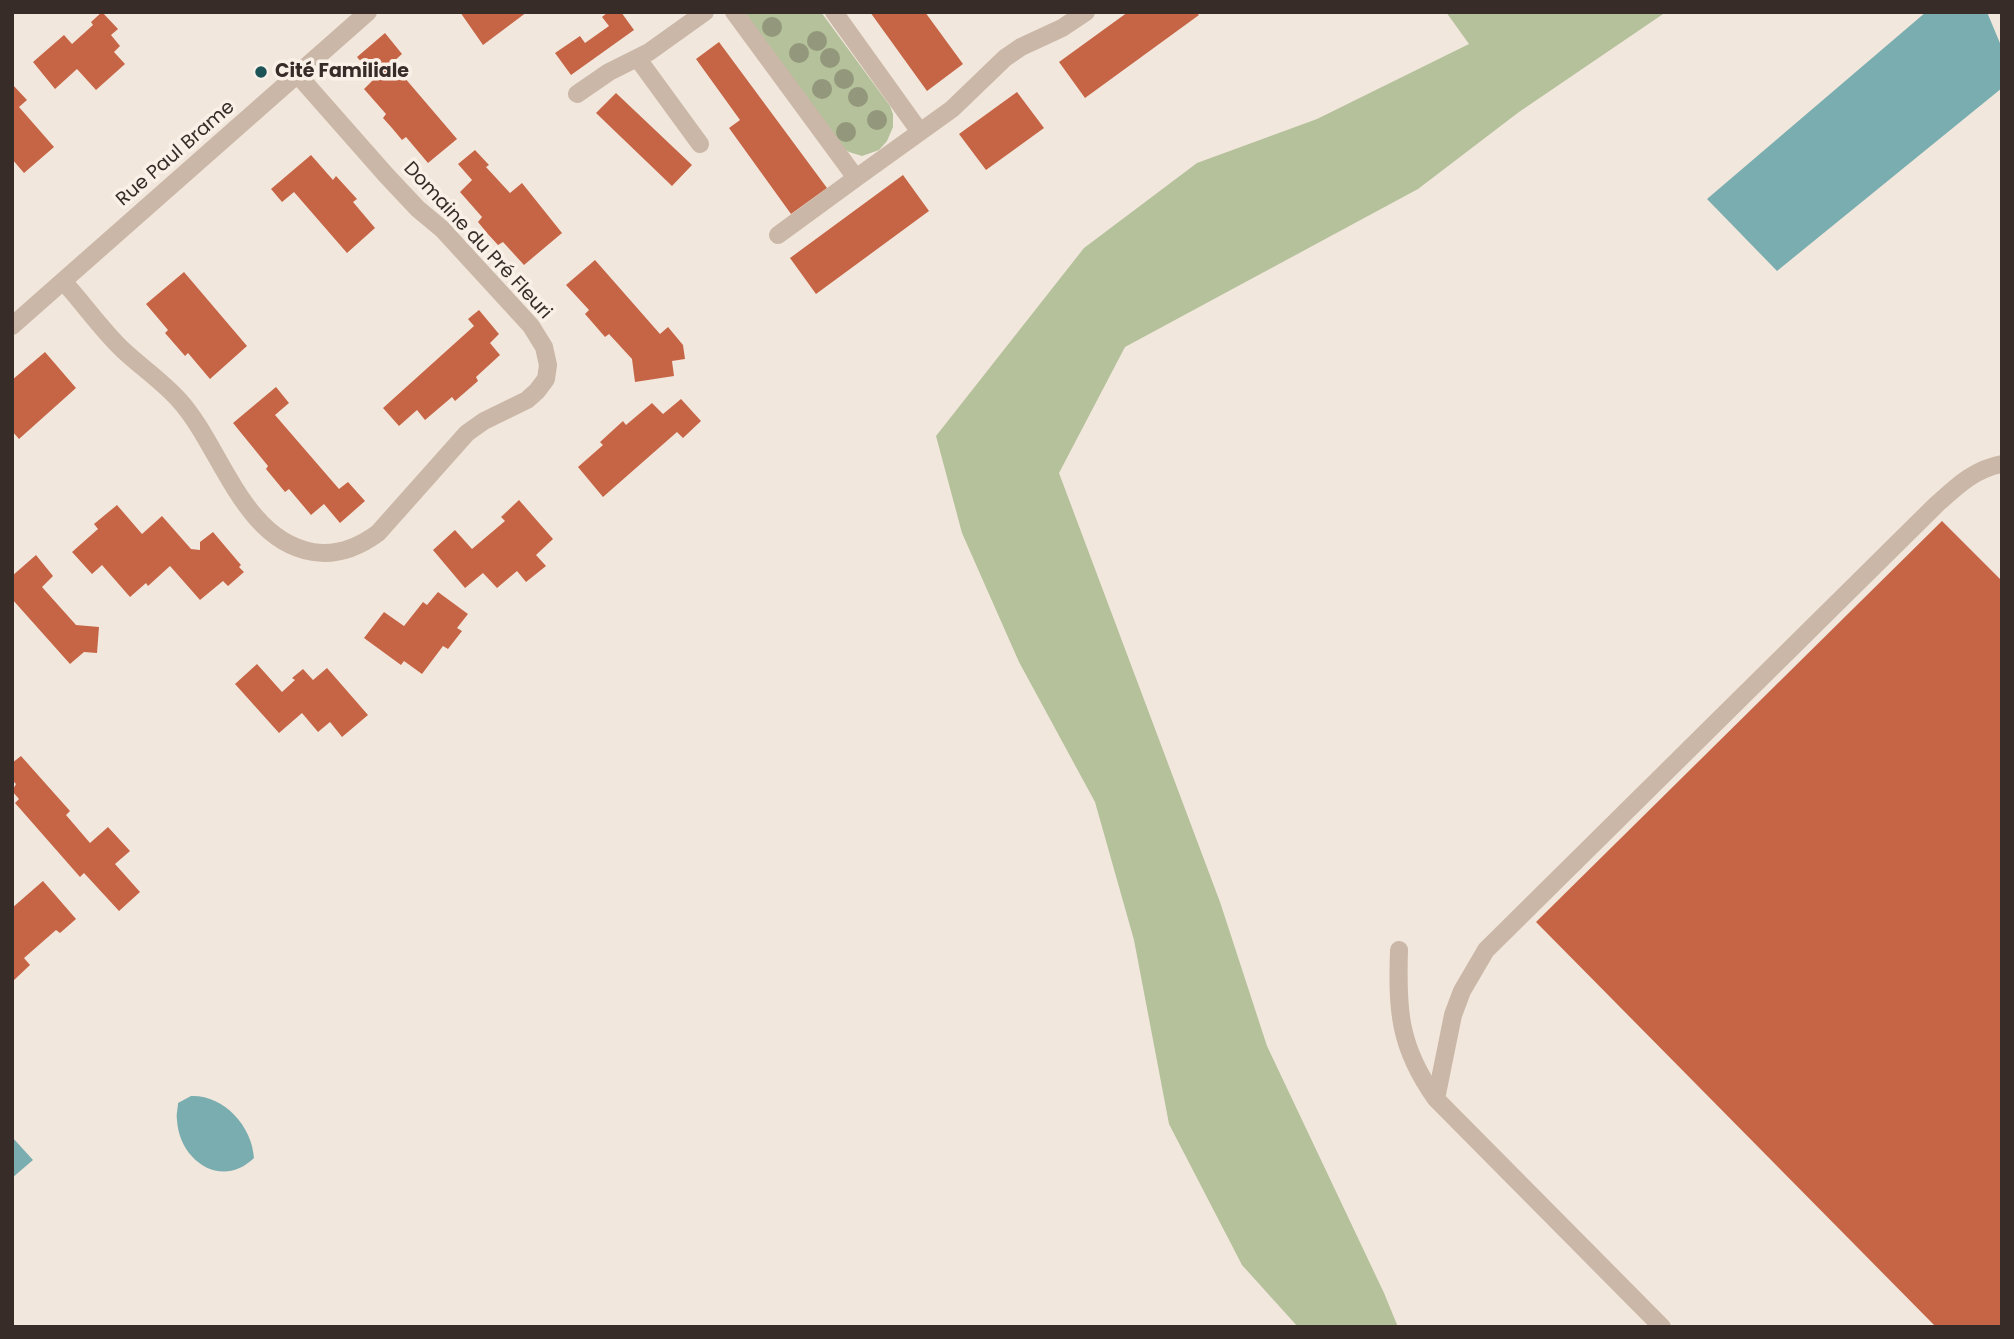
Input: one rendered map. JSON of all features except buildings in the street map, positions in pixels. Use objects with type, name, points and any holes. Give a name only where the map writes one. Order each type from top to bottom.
[{"type":"street","name":"Rue Paul Brame","points":[[12,326],[368,12]]},
{"type":"street","points":[[577,94],[609,72],[638,59],[705,12]]},
{"type":"street","points":[[734,12],[856,178]]},
{"type":"street","points":[[834,12],[920,132]]},
{"type":"street","points":[[778,235],[952,109],[1005,58],[1086,12]]},
{"type":"street","points":[[638,59],[700,144]]},
{"type":"street","name":"Domaine du Pré Fleuri","points":[[63,281],[105,332],[178,399],[203,431],[232,483],[252,512],[285,543],[300,549],[330,553],[364,543],[378,533],[467,433],[484,421],[527,400],[537,391],[546,379],[548,365],[544,347],[531,326],[442,229],[418,209],[386,175],[297,74]]},
{"type":"street","points":[[1436,1098],[1454,1014],[1462,991],[1486,950],[1936,505],[1964,480],[2002,464]]},
{"type":"street","points":[[1399,950],[1399,1011],[1403,1033],[1417,1068],[1436,1098],[1662,1327]]},
{"type":"green space","points":[[745,12],[821,12],[890,106],[893,127],[887,141],[879,150],[862,156],[837,144]]},
{"type":"green space","points":[[1446,12],[1666,12],[1519,112],[1418,189],[1125,347],[1059,473],[1220,902],[1267,1046],[1398,1327],[1298,1327],[1242,1265],[1169,1124],[1134,940],[1095,802],[1019,662],[962,533],[936,436],[1084,248],[1197,163],[1317,119],[1469,44]]},
{"type":"water","points":[[1926,12],[1987,12],[2002,48],[2002,88],[1777,271],[1707,199]]},
{"type":"water","points":[[191,1096],[214,1101],[234,1115],[248,1135],[254,1158],[241,1167],[216,1171],[194,1158],[185,1147],[177,1118],[178,1103]]},
{"type":"water","points":[[12,1137],[33,1160],[12,1178]]},
{"type":"place","name":"Cité Familiale","points":[[261,72]]}]
